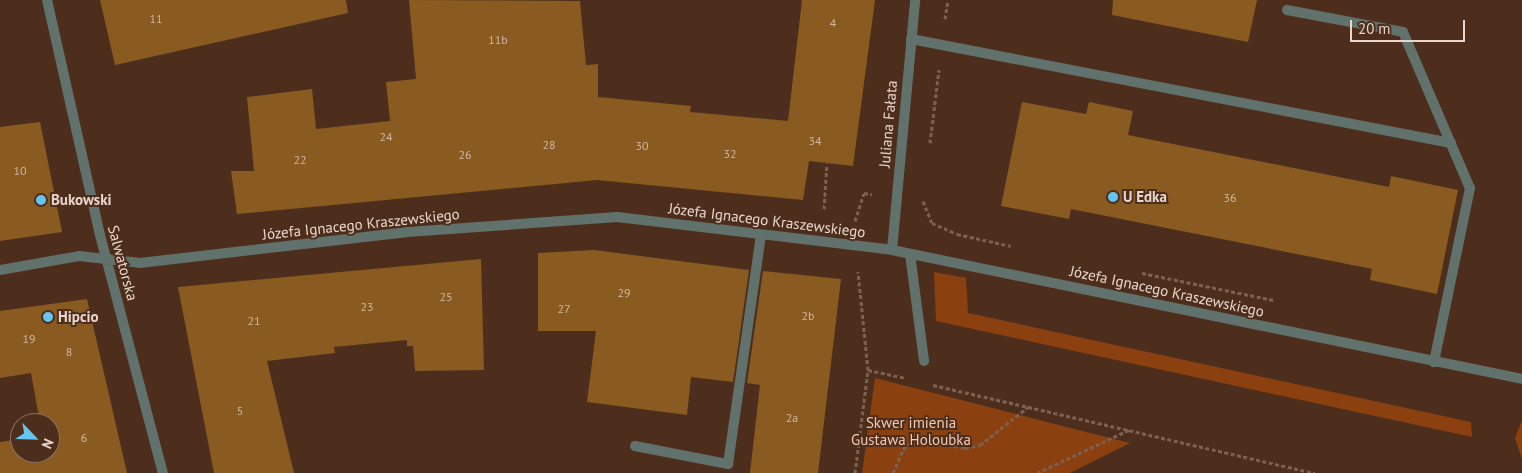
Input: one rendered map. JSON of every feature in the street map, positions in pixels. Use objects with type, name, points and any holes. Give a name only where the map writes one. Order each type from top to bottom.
[{"type":"street","name":"Salwatorska","points":[[47,0],[107,260],[163,473]]},
{"type":"street","name":"Juliana Fałata","points":[[892,250],[915,0]]},
{"type":"street","points":[[1287,10],[1403,32],[1470,188],[1434,362]]},
{"type":"street","points":[[911,39],[1451,143]]},
{"type":"street","name":"Józefa Ignacego Kraszewskiego","points":[[0,270],[79,256],[140,263],[408,232],[617,217],[892,250],[1522,379]]},
{"type":"street","points":[[635,446],[728,464],[761,234]]},
{"type":"street","points":[[910,254],[924,361]]},
{"type":"path","points":[[929,152],[948,0]]},
{"type":"path","points":[[824,209],[827,163]]},
{"type":"path","points":[[924,192],[923,202],[932,223],[958,234],[1014,246]]},
{"type":"path","points":[[855,212],[864,193]]},
{"type":"path","points":[[854,473],[868,370],[855,246]]},
{"type":"path","points":[[1136,273],[1262,295],[1282,304]]},
{"type":"path","points":[[868,370],[915,381]]},
{"type":"path","points":[[924,383],[1314,473]]},
{"type":"path","points":[[893,473],[904,449],[916,439],[965,448],[980,445],[1028,407]]},
{"type":"path","points":[[1037,473],[1129,430]]},
{"type":"green space","points":[[934,272],[966,278],[968,313],[1471,422],[1472,437],[936,321]]},
{"type":"green space","name":"Skwer imienia Gustawa Holoubka","points":[[875,378],[1130,443],[1070,473],[862,473]]},
{"type":"green space","points":[[1522,420],[1522,459],[1515,438]]},
{"type":"building","points":[[100,0],[346,0],[348,13],[115,65]]},
{"type":"building","points":[[409,0],[580,1],[586,65],[598,64],[598,97],[691,106],[690,112],[788,121],[802,0],[875,0],[853,166],[809,161],[803,200],[597,180],[237,214],[231,171],[254,171],[247,97],[312,89],[316,129],[390,121],[386,82],[416,79]]},
{"type":"building","points":[[1113,0],[1257,0],[1248,42],[1112,15]]},
{"type":"building","points":[[1022,102],[1086,114],[1089,102],[1133,111],[1128,135],[1389,187],[1391,176],[1458,190],[1437,294],[1370,280],[1372,269],[1071,209],[1069,219],[1001,206]]},
{"type":"building","points":[[40,122],[62,232],[0,241],[0,127]]},
{"type":"building","points":[[594,250],[749,270],[733,382],[691,377],[687,415],[587,402],[596,331],[538,331],[538,253]]},
{"type":"building","points":[[481,259],[484,370],[415,371],[413,346],[407,346],[407,340],[334,347],[335,353],[267,361],[294,473],[214,473],[178,287]]},
{"type":"building","points":[[763,271],[841,279],[818,473],[750,473],[760,385],[747,383]]},
{"type":"building","points":[[87,299],[127,473],[0,473],[0,442],[10,440],[10,463],[60,463],[60,413],[38,413],[31,373],[0,378],[0,311]]},
{"type":"place","name":"U Edka","points":[[1113,197]]},
{"type":"place","name":"Bukowski","points":[[41,200]]},
{"type":"place","name":"Hipcio","points":[[48,317]]}]
